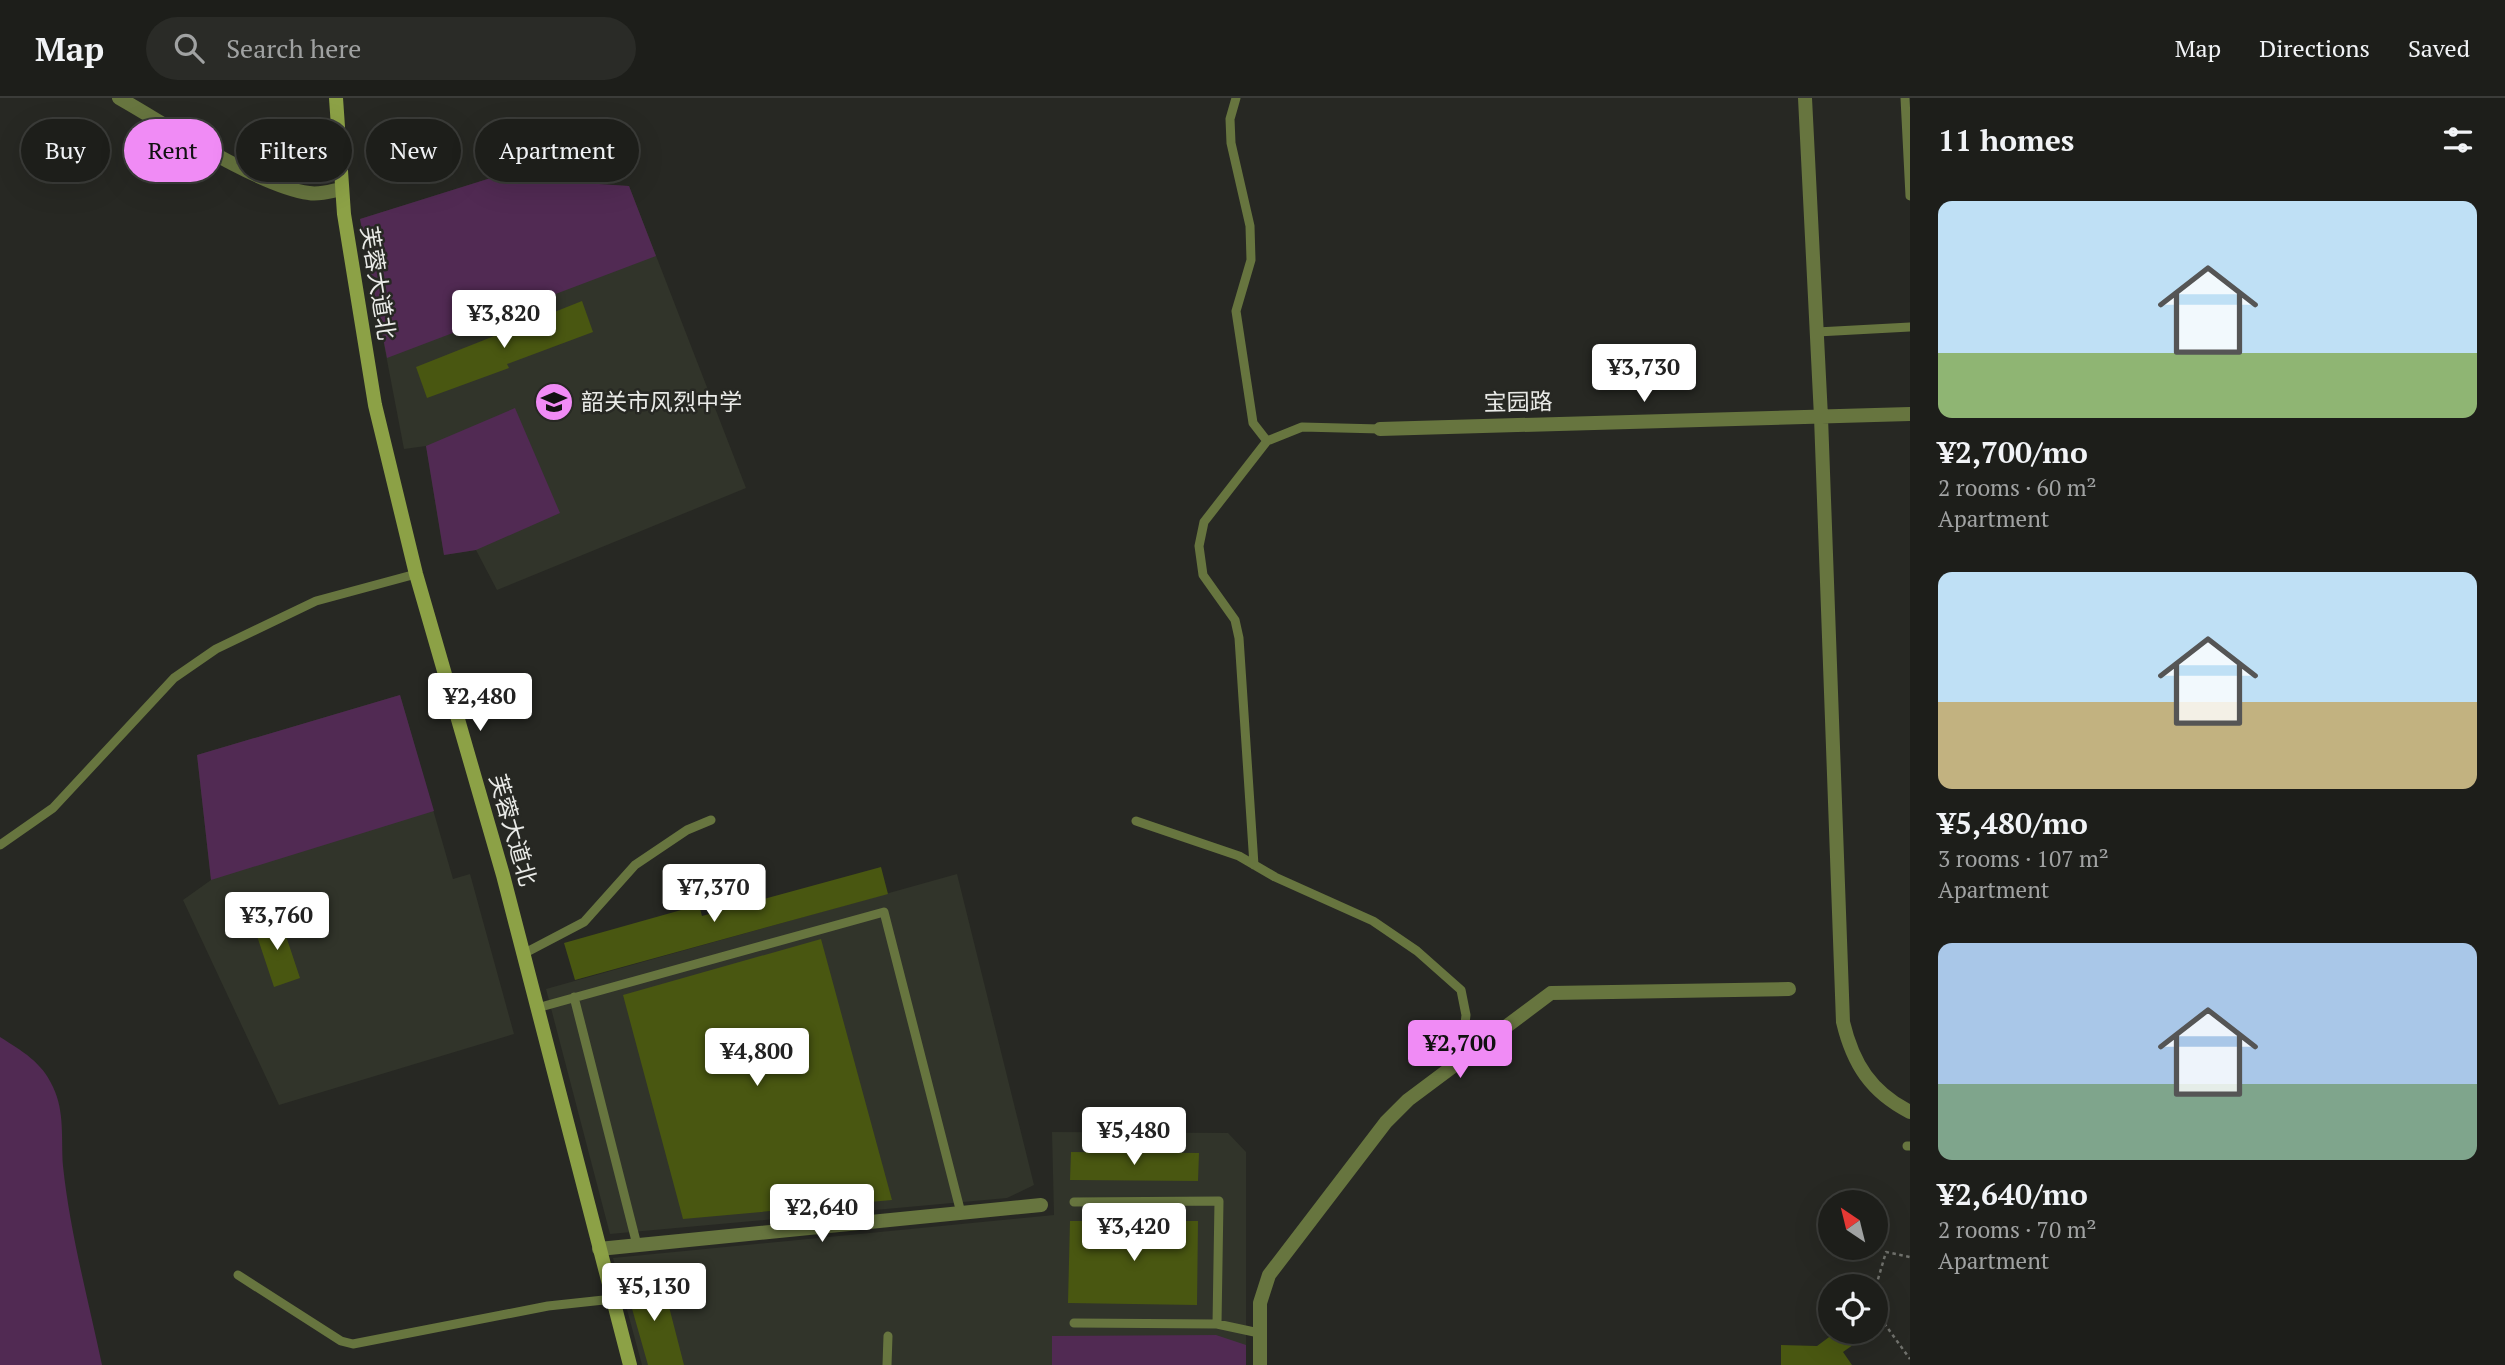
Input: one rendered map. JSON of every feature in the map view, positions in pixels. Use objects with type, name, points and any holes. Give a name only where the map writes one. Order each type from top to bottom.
[{"type":"main road","name":"芙蓉大道北","points":[[336,98],[341,189],[358,313],[375,405],[416,575],[523,954],[631,1365]]},
{"type":"street","points":[[119,98],[252,172],[290,188],[309,193],[341,189]]},
{"type":"street","points":[[1805,98],[1821,417],[1843,1022],[1849,1045],[1866,1077],[1894,1103],[1910,1112]]},
{"type":"street","name":"宝园路","points":[[1380,429],[1910,415]]},
{"type":"street","points":[[1260,1365],[1260,1303],[1269,1275],[1386,1122],[1408,1100],[1461,1058],[1551,993],[1789,989]]},
{"type":"street","points":[[599,1249],[1041,1205]]},
{"type":"lane","points":[[1236,98],[1230,119],[1231,143],[1250,226],[1251,260],[1236,311],[1253,423],[1267,441]]},
{"type":"lane","points":[[1905,98],[1910,196]]},
{"type":"lane","points":[[1817,332],[1910,327]]},
{"type":"lane","points":[[1254,865],[1239,638],[1235,620],[1203,575],[1199,546],[1204,522],[1267,441],[1302,427],[1380,429]]},
{"type":"lane","points":[[0,845],[53,808],[174,678],[216,649],[316,601],[416,575]]},
{"type":"lane","points":[[523,954],[584,922],[635,865],[687,830],[711,820]]},
{"type":"lane","points":[[1136,821],[1239,856],[1373,921],[1417,951],[1461,990],[1466,1015],[1461,1058]]},
{"type":"lane","points":[[537,1007],[884,912],[961,1213]]},
{"type":"lane","points":[[574,997],[637,1245]]},
{"type":"lane","points":[[1074,1202],[1219,1201],[1217,1324]]},
{"type":"lane","points":[[238,1275],[341,1341],[353,1343],[548,1306],[613,1299]]},
{"type":"lane","points":[[1074,1323],[1217,1324],[1259,1333]]},
{"type":"lane","points":[[887,1365],[888,1336]]},
{"type":"path","points":[[1880,1274],[1886,1252],[1910,1257]]},
{"type":"path","points":[[1888,1329],[1910,1359]]},
{"type":"shaded area","name":"韶关市风烈中学","points":[[478,182],[569,182],[629,186],[746,488],[497,590],[476,550],[444,555],[426,446],[404,449],[360,219]]},
{"type":"shaded area","points":[[478,182],[569,182],[629,186],[656,256],[387,358],[360,219]]},
{"type":"shaded area","points":[[515,408],[560,513],[476,550],[444,555],[426,446]]},
{"type":"shaded area","points":[[400,695],[453,879],[470,874],[514,1034],[279,1105],[183,900],[211,880],[197,755]]},
{"type":"shaded area","points":[[400,695],[434,811],[211,880],[197,755]]},
{"type":"shaded area","points":[[957,874],[1034,1185],[1007,1198],[610,1234],[546,989]]},
{"type":"shaded area","points":[[0,1037],[37,1064],[57,1096],[70,1216],[102,1365],[0,1365]]},
{"type":"shaded area","points":[[1052,1132],[1228,1133],[1246,1152],[1246,1365],[642,1365],[613,1258],[1054,1215]]},
{"type":"shaded area","points":[[1216,1335],[1246,1345],[1246,1365],[1052,1365],[1052,1336]]},
{"type":"building","points":[[582,301],[593,332],[507,364],[509,368],[427,398],[416,367]]},
{"type":"building","points":[[881,867],[888,894],[575,980],[564,943],[699,905],[702,916]]},
{"type":"building","points":[[280,918],[300,978],[274,987],[254,927]]},
{"type":"building","points":[[821,939],[892,1200],[683,1219],[623,995]]},
{"type":"building","points":[[1071,1152],[1199,1153],[1198,1181],[1070,1180]]},
{"type":"building","points":[[1070,1221],[1198,1221],[1197,1305],[1068,1303]]},
{"type":"building","points":[[657,1277],[657,1295],[666,1295],[684,1365],[648,1365],[629,1298],[629,1278]]},
{"type":"building","points":[[1854,1344],[1843,1352],[1852,1365],[1781,1365],[1781,1345]]},
{"type":"place","name":"韶关市风烈中学","points":[[554,402]]}]
